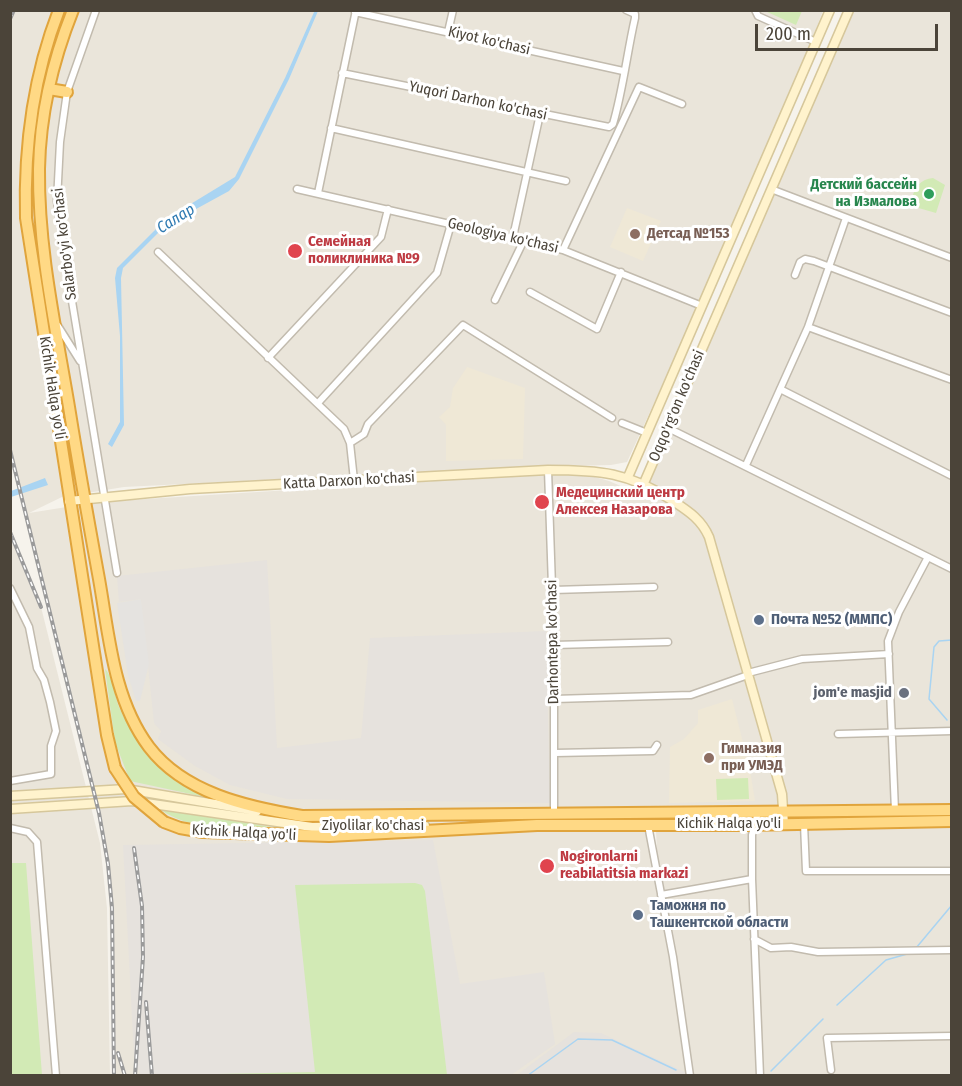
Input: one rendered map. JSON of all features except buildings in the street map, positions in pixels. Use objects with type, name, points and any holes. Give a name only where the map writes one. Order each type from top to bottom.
[{"type":"highway","name":"Kichik Halqa yo'li","points":[[59,10],[36,85],[27,148],[25,190],[27,231],[107,735],[115,768],[134,796],[164,822],[180,828],[204,832],[312,836],[522,825],[554,820],[784,812],[951,810]]},
{"type":"highway","name":"Kichik Halqa yo'li","points":[[73,10],[49,89],[42,132],[39,190],[42,244],[84,499],[116,672],[130,716],[144,740],[166,764],[203,789],[245,804],[302,816],[554,820],[648,825],[951,821]]},
{"type":"highway","points":[[49,89],[67,92]]},
{"type":"highway","points":[[25,190],[39,190]]},
{"type":"main road","name":"Oqqo'rg'on ko'chasi","points":[[628,477],[830,10]]},
{"type":"main road","name":"Oqqo'rg'on ko'chasi","points":[[644,483],[849,10]]},
{"type":"main road","points":[[755,183],[771,189]]},
{"type":"main road","points":[[726,251],[742,258]]},
{"type":"main road","name":"Katta Darxon ko'chasi","points":[[69,501],[190,489],[548,470],[600,471],[644,483]]},
{"type":"main road","points":[[644,483],[692,514],[704,527],[711,543],[782,794],[784,824]]},
{"type":"main road","name":"Ziyolilar ko'chasi","points":[[10,796],[126,789],[240,809],[302,816]]},
{"type":"main road","name":"Ziyolilar ko'chasi","points":[[10,809],[132,801],[312,827],[522,825]]},
{"type":"street","name":"Salarbo'yi ko'chasi","points":[[96,10],[67,92],[57,201],[117,573]]},
{"type":"street","points":[[448,32],[453,10]]},
{"type":"street","points":[[623,71],[635,14],[626,10]]},
{"type":"street","points":[[755,10],[758,16],[816,42]]},
{"type":"street","points":[[318,193],[356,11]]},
{"type":"street","name":"Kiyot ko'chasi","points":[[356,11],[623,71]]},
{"type":"street","name":"Yuqori Darhon ko'chasi","points":[[342,73],[606,127],[613,124],[620,99],[623,71]]},
{"type":"street","points":[[563,250],[639,87],[682,104]]},
{"type":"street","points":[[513,237],[540,114]]},
{"type":"street","points":[[331,128],[566,181]]},
{"type":"street","name":"Geologiya ko'chasi","points":[[297,189],[563,250],[702,306]]},
{"type":"street","points":[[771,189],[951,256]]},
{"type":"street","points":[[268,358],[381,237],[388,209]]},
{"type":"street","points":[[746,465],[808,327],[846,218]]},
{"type":"street","points":[[318,403],[437,273],[451,224]]},
{"type":"street","points":[[495,300],[524,240]]},
{"type":"street","points":[[158,252],[344,429],[350,443],[354,480]]},
{"type":"street","points":[[795,275],[800,262],[805,259],[951,313]]},
{"type":"street","points":[[530,292],[597,330],[621,272]]},
{"type":"street","points":[[56,323],[82,364]]},
{"type":"street","points":[[350,443],[364,434],[368,424],[463,325],[612,418]]},
{"type":"street","points":[[808,327],[951,380]]},
{"type":"street","points":[[780,389],[951,476]]},
{"type":"street","points":[[622,423],[646,434]]},
{"type":"street","points":[[668,428],[951,569]]},
{"type":"street","name":"Darhontepa ko'chasi","points":[[548,470],[555,699],[554,820]]},
{"type":"street","points":[[895,811],[888,641],[895,621],[928,557]]},
{"type":"street","points":[[553,590],[654,587]]},
{"type":"street","points":[[10,588],[29,627],[37,668],[44,680],[56,731],[51,746],[51,774],[10,782]]},
{"type":"street","points":[[554,645],[668,642]]},
{"type":"street","points":[[555,699],[691,695],[748,674],[802,659],[889,654]]},
{"type":"street","points":[[838,734],[951,731]]},
{"type":"street","points":[[555,753],[653,751],[657,745]]},
{"type":"street","points":[[758,813],[752,835],[752,879],[760,1076]]},
{"type":"street","points":[[804,824],[806,871],[951,871]]},
{"type":"street","points":[[648,825],[690,1076]]},
{"type":"street","points":[[10,828],[28,832],[36,842],[38,852],[56,1076]]},
{"type":"street","points":[[661,895],[752,879]]},
{"type":"street","points":[[754,939],[778,949],[790,947],[818,952],[951,950]]},
{"type":"street","points":[[831,1070],[827,1038],[951,1036]]},
{"type":"shaded area","points":[[14,10],[823,11],[755,183],[627,462],[611,465],[524,467],[124,487],[62,497],[29,513],[98,502],[545,474],[584,474],[609,481],[642,495],[849,11],[951,11],[951,1075],[114,1075],[108,864],[99,813],[11,450],[10,19]],"holes":[[[745,805],[896,811],[896,827],[656,831],[659,890],[642,806]]]},
{"type":"shaded area","name":"Детсад №153","points":[[627,208],[661,221],[643,261],[610,247]]},
{"type":"shaded area","points":[[467,367],[525,388],[523,459],[446,461],[446,425],[439,417],[450,407],[453,388]]},
{"type":"shaded area","points":[[10,532],[41,607],[100,843],[107,908],[110,1075],[11,1075]]},
{"type":"shaded area","points":[[267,560],[277,748],[361,738],[370,638],[546,631],[550,803],[287,799],[230,785],[195,766],[158,739],[161,731],[154,723],[141,599],[119,602],[117,576]]},
{"type":"shaded area","points":[[141,599],[149,664],[140,701],[136,701],[128,675],[117,603]]},
{"type":"shaded area","name":"Гимназия при УМЭД","points":[[732,699],[750,770],[755,801],[669,803],[670,747],[684,739],[698,723],[698,710]]},
{"type":"shaded area","points":[[433,840],[460,984],[544,972],[555,1044],[511,1075],[140,1075],[134,1056],[123,845]]},
{"type":"shaded area","points":[[574,1032],[601,1033],[685,1072],[686,1075],[517,1075]]},
{"type":"green space","points":[[802,10],[796,25],[765,11]]},
{"type":"green space","points":[[933,178],[945,185],[936,213],[915,207],[912,199],[919,184]]},
{"type":"green space","points":[[105,669],[110,676],[119,707],[127,724],[146,752],[182,782],[214,799],[130,781],[115,742]]},
{"type":"green space","points":[[748,778],[749,799],[717,800],[716,779]]},
{"type":"green space","points":[[158,808],[277,828],[200,825],[185,822]]},
{"type":"green space","points":[[11,863],[26,863],[42,1075],[11,1075]]},
{"type":"green space","points":[[415,883],[422,885],[425,891],[447,1075],[169,1075],[315,1072],[295,885]]},
{"type":"water","name":"Салар","points":[[315,10],[318,11],[289,79],[239,179],[229,191],[165,226],[123,268],[121,278],[124,425],[112,447],[108,444],[120,422],[120,336],[115,278],[117,268],[166,219],[235,177],[285,78]]},
{"type":"water","points":[[45,478],[48,485],[11,497],[11,491]]},
{"type":"waterway","points":[[947,720],[929,699],[934,647],[939,641],[952,640]]},
{"type":"waterway","points":[[916,948],[952,905]]},
{"type":"waterway","points":[[837,1005],[886,960],[907,954]]},
{"type":"waterway","points":[[771,1071],[823,1019]]},
{"type":"waterway","points":[[527,1076],[578,1039],[612,1040],[676,1070]]},
{"type":"railway","points":[[10,19],[14,10]]},
{"type":"railway","points":[[10,450],[99,813],[108,864],[112,908],[114,1076]]},
{"type":"railway","points":[[10,532],[41,607]]},
{"type":"railway","points":[[134,848],[142,906],[143,957],[135,1076]]},
{"type":"railway","points":[[146,1002],[152,1076]]},
{"type":"railway","points":[[118,1053],[125,1076]]},
{"type":"place","name":"Детский бассейн на Измалова","points":[[929,194]]},
{"type":"place","name":"Детсад №153","points":[[635,234]]},
{"type":"place","name":"Семейная поликлиника №9","points":[[295,251]]},
{"type":"place","name":"Медецинский центр Алексея Назарова","points":[[542,502]]},
{"type":"place","name":"Почта №52 (ММПС)","points":[[759,620]]},
{"type":"place","name":"jom'e masjid","points":[[904,693]]},
{"type":"place","name":"Гимназия при УМЭД","points":[[709,758]]},
{"type":"place","name":"Nogironlarni reabilatitsia markazi","points":[[547,866]]},
{"type":"place","name":"Таможня по Ташкентской области","points":[[638,915]]}]
